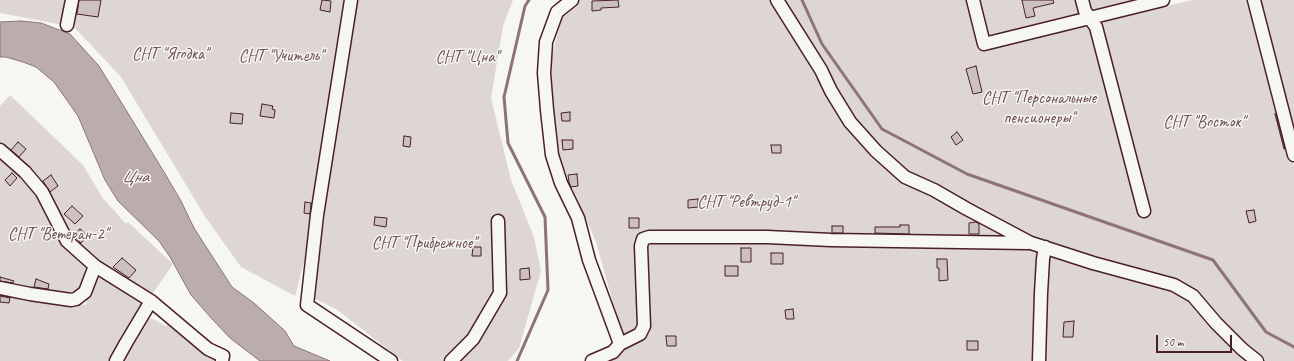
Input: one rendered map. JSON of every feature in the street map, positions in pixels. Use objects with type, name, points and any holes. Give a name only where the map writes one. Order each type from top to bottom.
[{"type":"street","points":[[67,25],[72,0]]},
{"type":"street","points":[[351,0],[317,216],[307,305],[391,361]]},
{"type":"street","points":[[572,0],[556,12],[546,42],[544,73],[552,155],[561,183],[578,218],[615,352]]},
{"type":"street","points":[[777,0],[821,70],[831,91],[850,122],[876,151],[905,177],[934,190],[1031,243],[1100,265],[1174,285],[1193,296],[1216,324],[1257,361]]},
{"type":"street","points":[[973,0],[984,44],[1163,0]]},
{"type":"street","points":[[1082,0],[1085,11],[1096,27],[1144,211]]},
{"type":"street","points":[[1254,0],[1294,155]]},
{"type":"street","points":[[0,150],[26,172],[42,192],[67,241],[96,266],[151,301],[208,349],[225,359]]},
{"type":"street","points":[[451,361],[472,340],[500,293],[498,221]]},
{"type":"street","points":[[592,361],[615,352],[640,334],[644,326],[641,246],[643,239],[649,237],[767,237],[831,240],[1031,243]]},
{"type":"street","points":[[1039,361],[1040,292],[1042,259],[1045,247]]},
{"type":"street","points":[[0,288],[71,300],[76,299],[85,292],[96,266]]},
{"type":"street","points":[[116,361],[151,301]]},
{"type":"green space","name":"СНТ \"Учитель\"","points":[[0,0],[346,0],[305,258],[295,296],[241,267],[204,215],[121,77],[74,27],[0,13]]},
{"type":"green space","name":"СНТ \"Прибрежное\"","points":[[357,0],[513,0],[503,26],[491,98],[511,180],[534,237],[541,271],[519,348],[508,361],[403,361],[336,309],[309,296]]},
{"type":"green space","name":"СНТ \"Ревтруд-1\"","points":[[567,0],[1146,0],[1086,20],[1094,28],[1142,214],[1148,216],[1099,22],[1192,0],[1251,0],[1294,167],[1294,361],[590,361],[623,339],[596,242],[557,152],[550,107],[550,62]]},
{"type":"green space","points":[[1258,0],[1294,0],[1294,144]]},
{"type":"green space","name":"СНТ \"Ветеран-2\"","points":[[10,95],[83,165],[102,197],[126,224],[128,222],[173,264],[137,316],[153,319],[166,326],[170,323],[231,361],[0,361],[0,292],[86,305],[87,301],[0,285],[0,106]]},
{"type":"water","name":"Цна","points":[[21,21],[41,23],[70,34],[99,66],[164,172],[181,201],[194,228],[232,287],[254,303],[285,331],[294,346],[330,361],[260,361],[230,338],[212,319],[191,295],[170,257],[159,241],[118,201],[105,180],[78,116],[54,82],[36,67],[6,57],[0,57],[0,22]]},
{"type":"building","points":[[79,0],[101,0],[98,17],[77,14]]},
{"type":"building","points":[[322,0],[331,1],[330,12],[320,10]]},
{"type":"building","points":[[618,0],[619,7],[601,8],[601,10],[592,11],[592,1]]},
{"type":"building","points":[[1022,0],[1053,0],[1054,3],[1033,8],[1035,16],[1026,18]]},
{"type":"building","points":[[976,66],[982,92],[973,94],[966,69]]},
{"type":"building","points":[[262,104],[273,106],[272,109],[275,110],[274,118],[260,116]]},
{"type":"building","points":[[570,112],[570,121],[562,121],[561,113]]},
{"type":"building","points":[[231,113],[243,114],[242,124],[230,123]]},
{"type":"building","points":[[1276,114],[1285,149],[1284,149]]},
{"type":"building","points":[[957,132],[963,140],[956,145],[951,137]]},
{"type":"building","points":[[404,136],[411,137],[410,147],[403,146]]},
{"type":"building","points":[[562,140],[573,140],[573,149],[563,150]]},
{"type":"building","points":[[18,142],[26,149],[19,157],[11,150]]},
{"type":"building","points":[[771,145],[781,145],[781,153],[772,153]]},
{"type":"building","points":[[12,173],[17,178],[10,186],[5,180]]},
{"type":"building","points":[[577,174],[578,186],[571,187],[568,175]]},
{"type":"building","points":[[51,175],[58,186],[50,192],[43,181]]},
{"type":"building","points":[[698,199],[698,207],[688,208],[688,200]]},
{"type":"building","points":[[305,202],[311,203],[310,214],[304,213]]},
{"type":"building","points":[[72,206],[83,216],[75,224],[64,214]]},
{"type":"building","points":[[1254,210],[1256,221],[1249,223],[1246,211]]},
{"type":"building","points":[[375,217],[387,218],[386,227],[374,225]]},
{"type":"building","points":[[629,218],[639,218],[639,228],[629,228]]},
{"type":"building","points":[[976,222],[979,224],[979,234],[969,234],[969,223]]},
{"type":"building","points":[[900,225],[909,225],[909,234],[875,233],[875,227],[900,227]]},
{"type":"building","points":[[832,226],[843,226],[843,233],[832,233]]},
{"type":"building","points":[[80,229],[88,236],[81,243],[73,235]]},
{"type":"building","points":[[473,247],[481,247],[481,256],[472,256]]},
{"type":"building","points":[[741,248],[751,248],[751,262],[741,262]]},
{"type":"building","points":[[771,253],[783,253],[783,264],[771,264]]},
{"type":"building","points":[[122,258],[136,270],[129,278],[113,267]]},
{"type":"building","points":[[937,259],[947,259],[948,280],[939,281]]},
{"type":"building","points":[[725,266],[738,266],[738,276],[725,276]]},
{"type":"building","points":[[529,268],[530,279],[520,280],[520,269]]},
{"type":"building","points":[[0,277],[14,281],[13,283],[0,281]]},
{"type":"building","points":[[36,279],[49,284],[48,289],[34,287]]},
{"type":"building","points":[[0,296],[10,298],[9,303],[0,302]]},
{"type":"building","points":[[793,309],[794,319],[786,319],[785,310]]},
{"type":"building","points":[[1074,321],[1073,337],[1063,337],[1064,322]]},
{"type":"building","points":[[666,336],[676,336],[676,346],[667,346]]},
{"type":"building","points":[[967,341],[978,341],[978,350],[967,350]]},
{"type":"waterway","points":[[517,361],[548,290],[545,217],[508,143],[504,97],[525,6],[529,0]]},
{"type":"waterway","points":[[802,0],[822,44],[882,129],[967,174],[1213,260],[1266,332],[1294,347]]},
{"type":"park label","name":"СНТ \"Ягодка\"","points":[[170,55]]},
{"type":"park label","name":"СНТ \"Цна\"","points":[[467,58]]},
{"type":"park label","name":"СНТ \"Персональные пенсионеры\"","points":[[1039,109]]},
{"type":"park label","name":"СНТ \"Восток\"","points":[[1204,123]]}]
